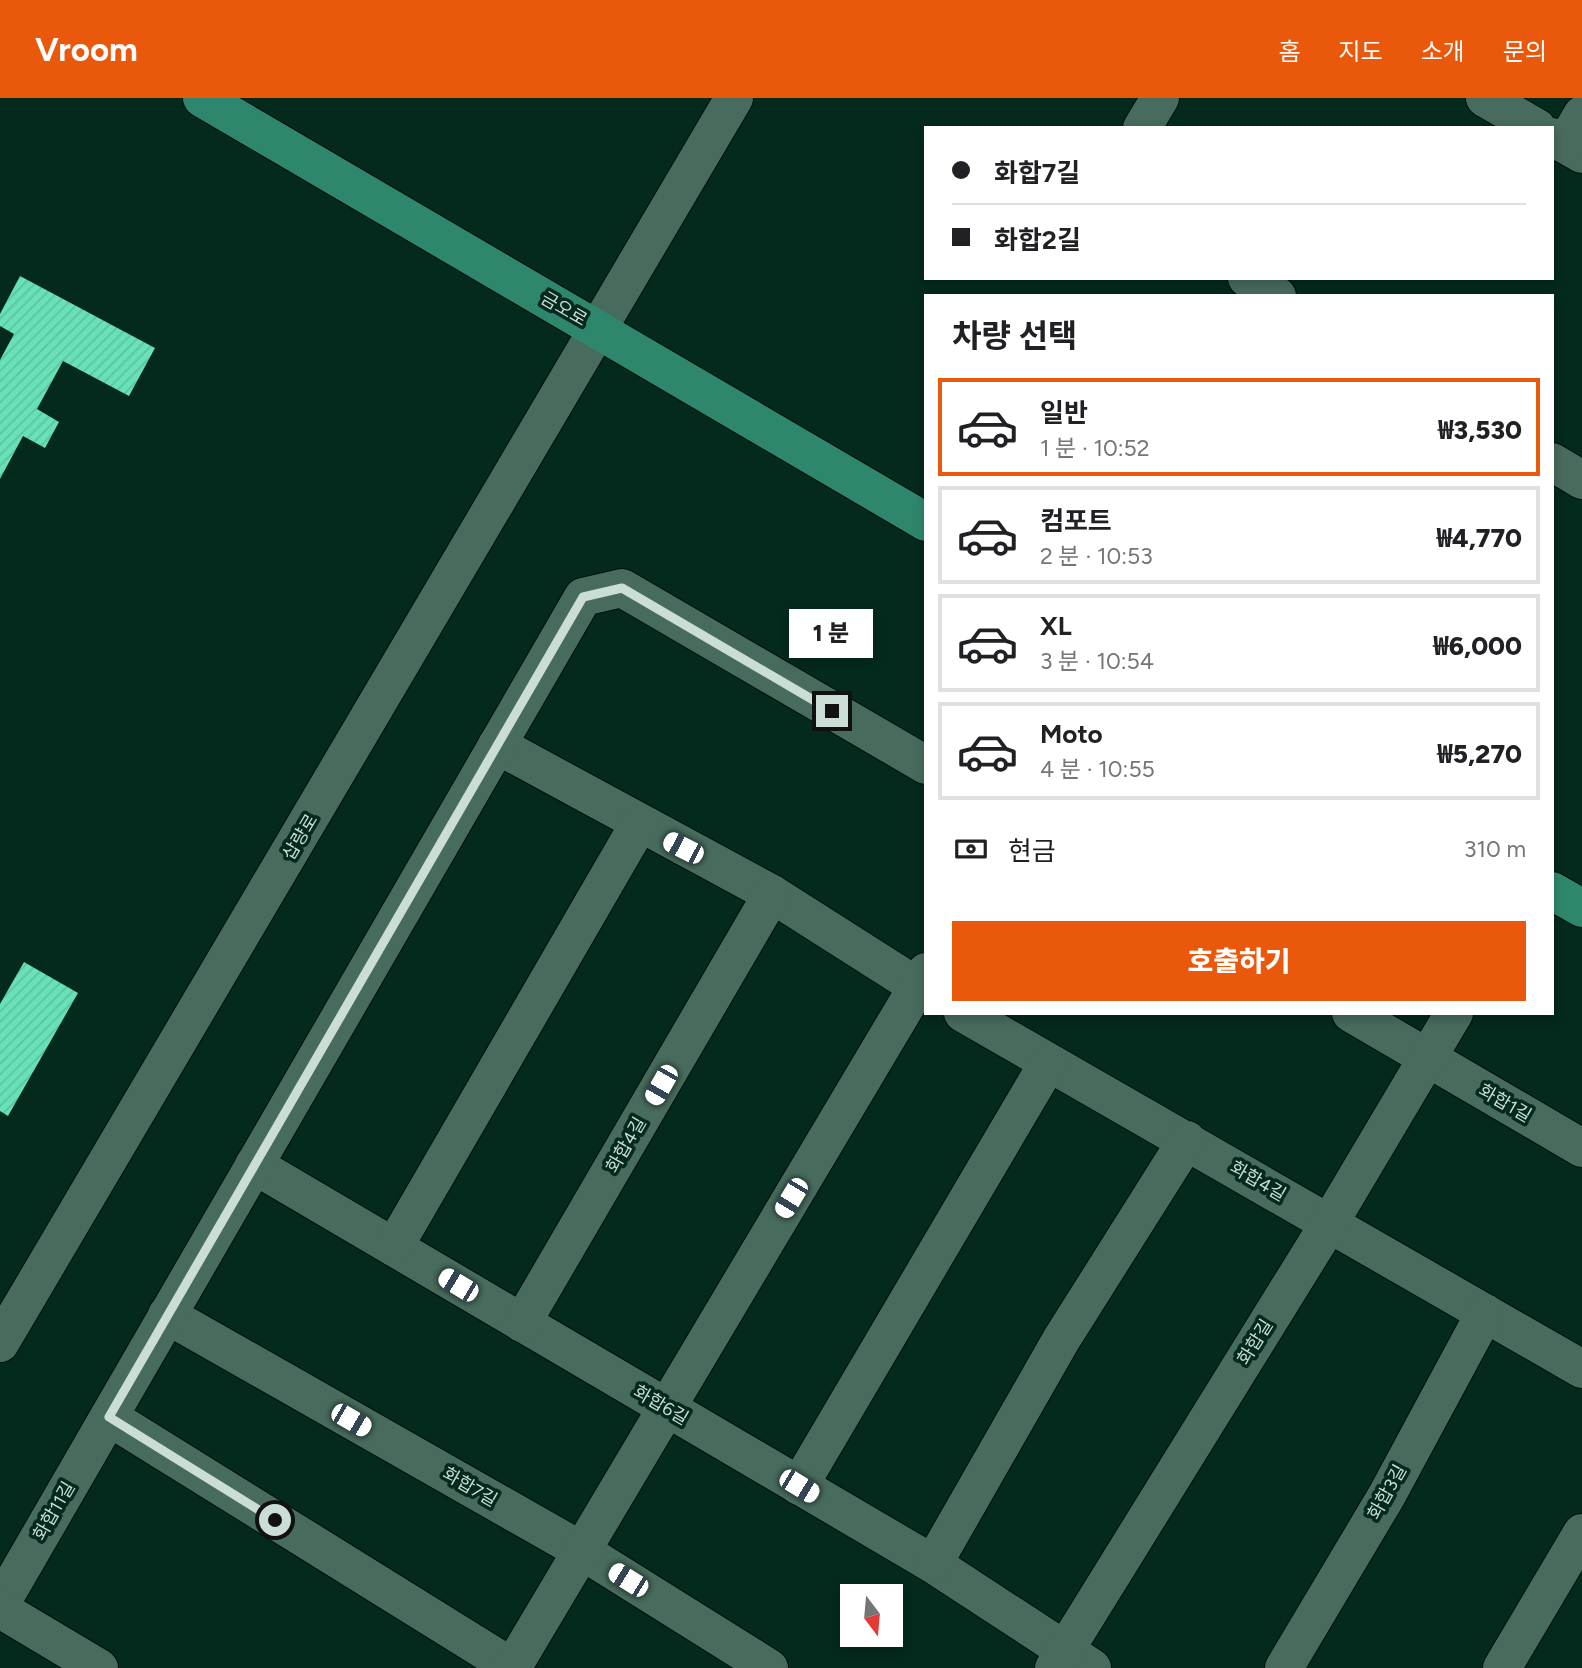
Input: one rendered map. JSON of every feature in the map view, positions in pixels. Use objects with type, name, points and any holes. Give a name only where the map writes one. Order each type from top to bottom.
[{"type":"main road","name":"금오로","points":[[202,98],[924,521]]},
{"type":"main road","points":[[1554,892],[1582,908]]},
{"type":"street","name":"삽량로","points":[[0,1342],[600,330],[734,98]]},
{"type":"street","points":[[1143,126],[1160,98]]},
{"type":"street","points":[[1485,98],[1543,126]]},
{"type":"street","points":[[1250,280],[1275,294]]},
{"type":"street","points":[[1554,463],[1582,480]]},
{"type":"street","name":"화합11길","points":[[0,1607],[583,597],[622,588],[924,764]]},
{"type":"street","points":[[109,1417],[512,1668],[923,983],[772,894],[497,745]]},
{"type":"street","points":[[394,1247],[639,824]]},
{"type":"street","name":"화합4길","points":[[522,1323],[772,894]]},
{"type":"street","name":"화합4길","points":[[965,1015],[1330,1222]]},
{"type":"street","name":"화합1길","points":[[1354,1015],[1582,1148]]},
{"type":"street","name":"화합길","points":[[1070,1663],[1453,1015]]},
{"type":"street","points":[[799,1486],[1048,1063]]},
{"type":"street","points":[[933,1564],[1061,1340],[1186,1140]]},
{"type":"street","name":"화합6길","points":[[254,1165],[933,1564],[1070,1663]]},
{"type":"street","points":[[1330,1222],[1582,1369]]},
{"type":"street","name":"화합3길","points":[[1284,1668],[1387,1494],[1485,1312]]},
{"type":"street","name":"화합7길","points":[[167,1315],[582,1551],[769,1668]]},
{"type":"street","points":[[1502,1668],[1582,1533]]},
{"type":"street","points":[[0,1607],[99,1668]]},
{"type":"building","points":[[20,276],[155,348],[129,396],[63,361],[37,409],[59,422],[45,448],[23,436],[0,479],[0,360],[14,334],[0,326],[0,314]]},
{"type":"building","points":[[24,962],[78,993],[8,1116],[0,1111],[0,1004]]},
{"type":"route","points":[[275,1520],[109,1417],[583,597],[622,588],[832,711]]}]
